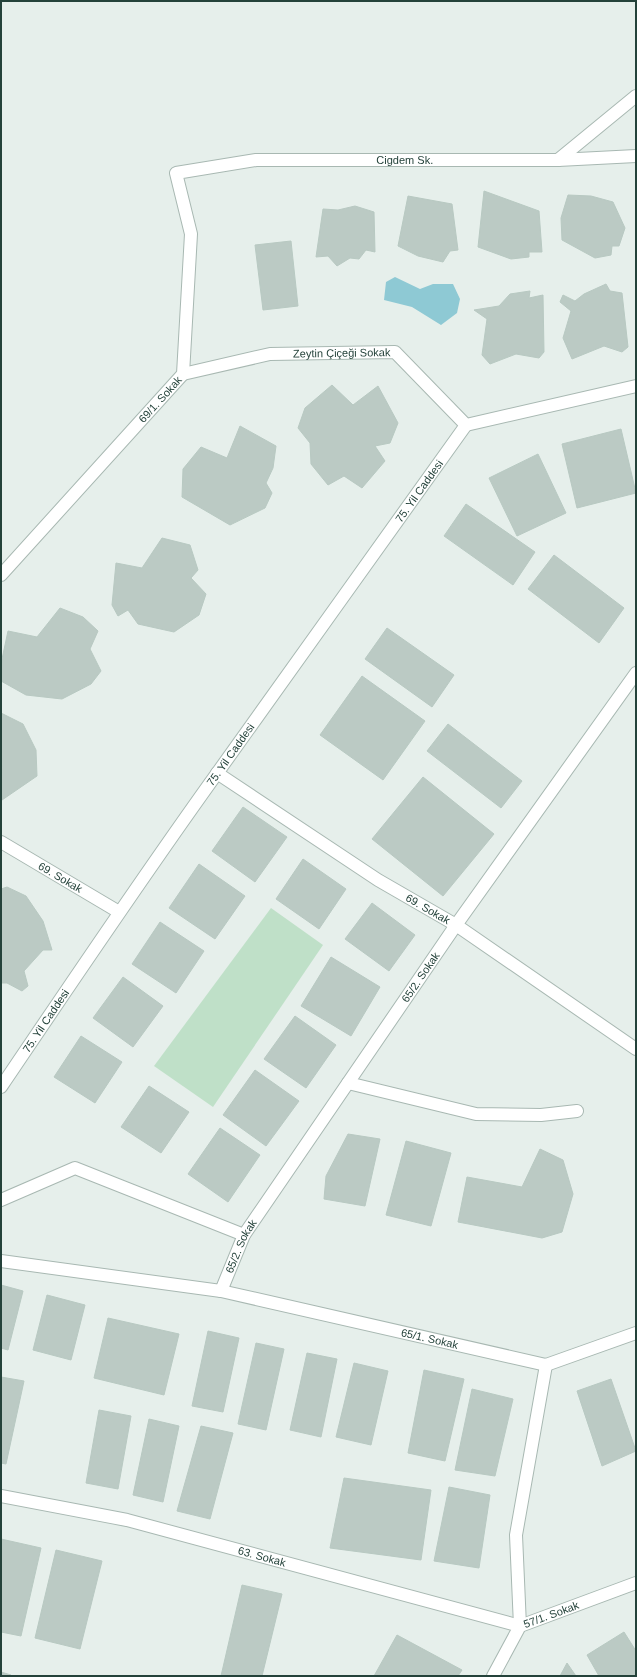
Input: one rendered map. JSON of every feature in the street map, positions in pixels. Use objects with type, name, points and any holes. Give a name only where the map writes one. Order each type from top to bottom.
[{"type":"street","points":[[558,160],[636,96]]},
{"type":"street","name":"Cigdem Sk.","points":[[176,174],[256,160],[558,160],[636,156]]},
{"type":"street","name":"69/1. Sokak","points":[[1,575],[183,374],[191,234],[176,174]]},
{"type":"street","name":"Zeytin Çiçeği Sokak","points":[[183,374],[270,354],[395,352],[466,425]]},
{"type":"street","points":[[466,425],[636,386]]},
{"type":"street","name":"75. Yil Caddesi","points":[[1,1087],[217,773],[370,562],[466,425]]},
{"type":"street","name":"65/2. Sokak","points":[[221,1291],[244,1235],[456,925],[636,672]]},
{"type":"street","name":"69. Sokak","points":[[217,773],[378,880],[456,925],[636,1049]]},
{"type":"street","name":"69. Sokak","points":[[1,842],[120,912]]},
{"type":"street","points":[[348,1083],[476,1114],[541,1115],[577,1111]]},
{"type":"street","points":[[1,1200],[75,1168],[244,1235]]},
{"type":"street","name":"65/1. Sokak","points":[[1,1261],[221,1291],[546,1365]]},
{"type":"street","points":[[520,1626],[516,1535],[546,1365],[636,1333]]},
{"type":"street","name":"63. Sokak","points":[[1,1496],[127,1520],[520,1626]]},
{"type":"street","name":"57/1. Sokak","points":[[493,1676],[520,1626],[636,1583]]},
{"type":"green space","points":[[271,908],[323,945],[213,1107],[154,1066]]},
{"type":"water","points":[[395,277],[420,289],[433,284],[453,284],[460,299],[457,313],[441,325],[412,307],[384,300],[386,282]]},
{"type":"building","points":[[484,191],[539,211],[542,252],[529,252],[529,257],[511,259],[478,247]]},
{"type":"building","points":[[568,195],[591,196],[613,202],[625,228],[619,246],[612,246],[611,255],[595,258],[562,240],[561,218]]},
{"type":"building","points":[[408,196],[452,204],[458,250],[450,251],[443,262],[418,256],[398,246]]},
{"type":"building","points":[[355,206],[374,212],[375,252],[366,250],[359,259],[350,258],[337,266],[328,256],[316,257],[323,209],[338,210]]},
{"type":"building","points":[[291,241],[298,306],[263,310],[255,245]]},
{"type":"building","points":[[606,284],[610,291],[622,293],[628,347],[622,352],[604,346],[572,359],[563,338],[571,311],[560,302],[563,295],[575,301],[584,294]]},
{"type":"building","points":[[530,291],[529,298],[543,295],[544,352],[539,358],[516,354],[490,364],[482,355],[487,319],[474,310],[499,306],[510,294]]},
{"type":"building","points":[[332,385],[353,405],[378,386],[398,423],[390,443],[375,446],[385,461],[362,488],[344,476],[328,485],[311,464],[310,443],[298,428],[305,408]]},
{"type":"building","points":[[240,426],[276,446],[273,468],[266,483],[272,493],[265,508],[230,525],[182,497],[183,469],[201,447],[227,458]]},
{"type":"building","points":[[621,429],[636,493],[577,508],[562,444]]},
{"type":"building","points":[[538,454],[566,513],[517,536],[489,478]]},
{"type":"building","points":[[466,504],[535,552],[513,585],[444,536]]},
{"type":"building","points":[[162,538],[190,545],[198,570],[191,578],[206,594],[199,615],[174,632],[138,624],[128,610],[118,616],[112,605],[116,563],[142,568]]},
{"type":"building","points":[[554,555],[624,608],[599,643],[528,589]]},
{"type":"building","points":[[60,608],[83,617],[98,631],[90,649],[101,671],[91,684],[62,699],[26,695],[1,681],[2,659],[8,631],[37,637]]},
{"type":"building","points":[[387,628],[454,675],[432,707],[365,659]]},
{"type":"building","points":[[362,676],[425,721],[383,780],[320,735]]},
{"type":"building","points":[[1,713],[23,724],[36,750],[37,776],[2,800]]},
{"type":"building","points":[[448,724],[522,781],[501,808],[427,751]]},
{"type":"building","points":[[423,777],[494,834],[443,896],[372,839]]},
{"type":"building","points":[[243,807],[287,837],[255,882],[212,851]]},
{"type":"building","points":[[303,859],[346,889],[319,929],[276,899]]},
{"type":"building","points":[[199,864],[245,896],[215,939],[169,908]]},
{"type":"building","points":[[7,887],[26,896],[43,921],[52,950],[43,950],[24,971],[28,986],[22,991],[7,983],[1,983],[1,889]]},
{"type":"building","points":[[372,903],[415,935],[389,971],[345,939]]},
{"type":"building","points":[[160,922],[204,951],[176,993],[132,964]]},
{"type":"building","points":[[331,957],[380,987],[351,1036],[301,1006]]},
{"type":"building","points":[[123,977],[163,1006],[133,1047],[93,1018]]},
{"type":"building","points":[[295,1016],[336,1045],[306,1088],[264,1059]]},
{"type":"building","points":[[81,1036],[122,1062],[95,1103],[54,1077]]},
{"type":"building","points":[[255,1070],[299,1101],[266,1146],[223,1115]]},
{"type":"building","points":[[149,1086],[189,1112],[161,1153],[121,1127]]},
{"type":"building","points":[[220,1128],[260,1155],[228,1202],[188,1174]]},
{"type":"building","points":[[348,1134],[380,1139],[365,1206],[324,1199],[326,1176]]},
{"type":"building","points":[[406,1141],[451,1153],[431,1226],[386,1215]]},
{"type":"building","points":[[540,1149],[563,1160],[573,1194],[562,1232],[542,1238],[458,1222],[467,1177],[522,1187]]},
{"type":"building","points":[[1,1285],[23,1291],[8,1350],[1,1348]]},
{"type":"building","points":[[47,1295],[85,1305],[71,1360],[33,1350]]},
{"type":"building","points":[[108,1318],[179,1334],[164,1395],[94,1378]]},
{"type":"building","points":[[208,1331],[239,1338],[223,1412],[192,1406]]},
{"type":"building","points":[[256,1343],[284,1349],[266,1430],[238,1424]]},
{"type":"building","points":[[307,1353],[337,1359],[321,1437],[290,1430]]},
{"type":"building","points":[[354,1363],[388,1371],[371,1445],[336,1437]]},
{"type":"building","points":[[424,1370],[464,1379],[445,1461],[408,1453]]},
{"type":"building","points":[[1,1377],[24,1381],[6,1464],[1,1463]]},
{"type":"building","points":[[611,1379],[636,1451],[602,1466],[577,1391]]},
{"type":"building","points":[[472,1389],[513,1399],[495,1476],[455,1470]]},
{"type":"building","points":[[99,1410],[131,1416],[118,1489],[86,1483]]},
{"type":"building","points":[[149,1419],[179,1426],[163,1502],[133,1495]]},
{"type":"building","points":[[201,1426],[233,1433],[210,1519],[177,1511]]},
{"type":"building","points":[[344,1478],[431,1490],[421,1560],[330,1548]]},
{"type":"building","points":[[449,1487],[490,1495],[479,1568],[434,1561]]},
{"type":"building","points":[[1,1539],[41,1548],[21,1636],[1,1632]]},
{"type":"building","points":[[56,1550],[102,1561],[80,1649],[35,1638]]},
{"type":"building","points":[[242,1585],[282,1594],[262,1676],[221,1676]]},
{"type":"building","points":[[624,1632],[636,1651],[636,1676],[599,1676],[587,1655]]},
{"type":"building","points":[[397,1635],[462,1670],[458,1676],[374,1676]]},
{"type":"building","points":[[567,1663],[576,1676],[560,1676]]},
{"type":"building","points":[[1,1672],[11,1675],[11,1676],[1,1676]]}]
